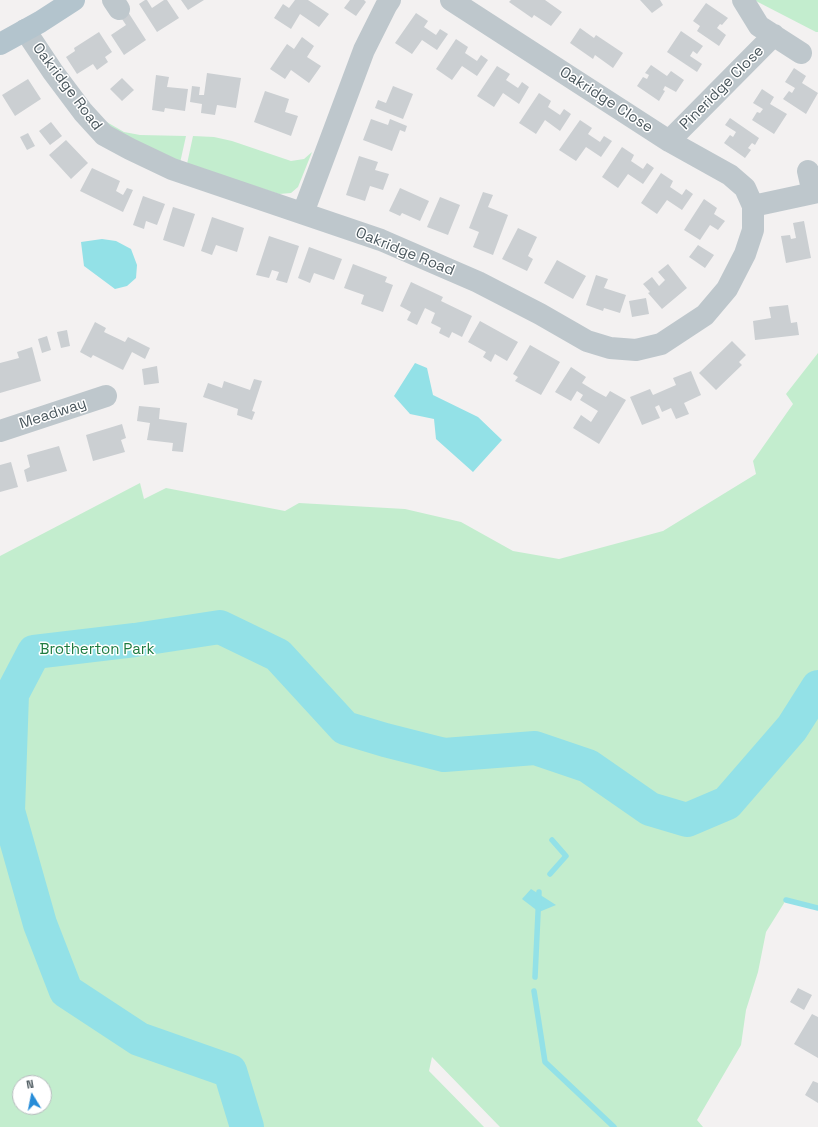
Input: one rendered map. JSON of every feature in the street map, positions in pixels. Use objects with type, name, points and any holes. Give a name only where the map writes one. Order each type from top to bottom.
[{"type":"main road","points":[[0,44],[74,0]]},
{"type":"street","points":[[303,213],[364,50],[390,0]]},
{"type":"street","name":"Oakridge Close","points":[[451,0],[669,141],[730,175],[745,188],[753,206]]},
{"type":"street","name":"Pineridge Close","points":[[743,0],[759,26],[801,53]]},
{"type":"street","name":"Oakridge Road","points":[[25,30],[53,72],[83,112],[104,135],[172,169],[381,240],[478,282],[540,314],[587,341],[610,348],[636,350],[661,344],[705,315],[727,289],[744,254],[752,230],[753,206]]},
{"type":"street","name":"Pineridge Close","points":[[669,141],[774,35]]},
{"type":"street","points":[[753,206],[815,193],[808,171]]},
{"type":"street","name":"Meadway","points":[[0,431],[106,396]]},
{"type":"green space","points":[[754,0],[818,0],[818,32],[816,32]]},
{"type":"green space","points":[[98,117],[124,132],[140,135],[186,136],[180,163],[116,133]]},
{"type":"green space","points":[[193,136],[214,137],[232,141],[291,161],[304,159],[312,152],[298,187],[291,193],[279,194],[187,164]]},
{"type":"green space","name":"Brotherton Park","points":[[818,353],[818,908],[786,900],[766,932],[758,972],[746,1010],[741,1045],[697,1120],[703,1127],[500,1127],[432,1057],[429,1071],[484,1127],[0,1127],[0,556],[140,483],[144,499],[166,488],[285,511],[299,503],[405,509],[461,522],[513,551],[559,559],[663,531],[756,474],[753,461],[793,404],[786,394]]},
{"type":"water","points":[[102,239],[116,241],[131,249],[137,265],[136,278],[127,286],[115,289],[84,266],[81,242]]},
{"type":"water","points":[[415,363],[427,368],[433,395],[478,417],[502,440],[473,472],[436,439],[434,419],[410,414],[394,396]]},
{"type":"water","points":[[531,889],[556,905],[539,912],[522,899]]},
{"type":"building","points":[[147,0],[152,8],[164,0],[167,0],[179,18],[157,32],[139,4]]},
{"type":"building","points":[[181,0],[204,0],[188,10]]},
{"type":"building","points":[[295,0],[308,0],[329,14],[319,27],[300,14],[291,29],[274,18],[283,4],[289,8]]},
{"type":"building","points":[[350,0],[364,0],[366,2],[356,16],[344,8]]},
{"type":"building","points":[[511,0],[545,0],[562,12],[551,26],[534,15],[532,18],[509,2]]},
{"type":"building","points":[[640,0],[660,0],[663,5],[652,13]]},
{"type":"building","points":[[706,3],[728,18],[717,28],[726,35],[719,46],[697,31],[700,26],[693,21]]},
{"type":"building","points":[[128,12],[146,40],[124,55],[111,35],[126,25],[120,16]]},
{"type":"building","points":[[416,13],[428,21],[424,27],[436,35],[440,29],[448,34],[437,50],[422,40],[412,54],[395,43]]},
{"type":"building","points":[[580,28],[594,38],[596,35],[623,53],[613,68],[595,55],[593,59],[570,43]]},
{"type":"building","points":[[681,31],[703,46],[697,54],[693,51],[690,56],[702,64],[697,72],[667,52]]},
{"type":"building","points":[[99,32],[112,52],[105,57],[108,62],[97,70],[93,64],[77,74],[66,57],[75,51],[74,48]]},
{"type":"building","points":[[302,37],[314,46],[307,57],[321,66],[309,83],[291,70],[285,79],[270,69],[287,44],[294,49]]},
{"type":"building","points":[[456,39],[468,47],[465,53],[477,61],[481,55],[488,60],[477,76],[462,66],[452,80],[436,69]]},
{"type":"building","points":[[651,65],[667,76],[671,71],[684,80],[676,92],[665,86],[663,90],[665,91],[659,101],[637,86],[643,77],[647,79],[649,75],[645,73]]},
{"type":"building","points":[[497,66],[510,74],[506,80],[518,88],[522,82],[529,87],[519,104],[503,93],[494,107],[477,96]]},
{"type":"building","points":[[794,68],[806,76],[802,83],[818,93],[806,114],[783,99],[789,91],[792,93],[795,88],[785,82]]},
{"type":"building","points":[[207,73],[241,78],[236,108],[217,105],[215,115],[201,113],[202,104],[190,102],[192,86],[200,87],[199,95],[204,95]]},
{"type":"building","points":[[156,75],[169,77],[167,87],[188,89],[185,111],[165,108],[164,112],[152,110]]},
{"type":"building","points":[[122,78],[134,90],[122,101],[110,89]]},
{"type":"building","points":[[28,79],[41,99],[15,116],[2,95]]},
{"type":"building","points":[[393,86],[413,94],[403,119],[375,108],[378,100],[386,103]]},
{"type":"building","points":[[762,89],[774,97],[770,104],[787,114],[774,134],[752,120],[757,112],[760,113],[763,109],[753,103]]},
{"type":"building","points":[[265,91],[289,99],[285,112],[298,116],[291,136],[254,122]]},
{"type":"building","points":[[539,93],[551,101],[548,107],[560,115],[564,109],[571,114],[560,131],[545,120],[536,134],[519,123]]},
{"type":"building","points":[[730,118],[759,138],[755,145],[752,143],[748,148],[751,150],[745,158],[724,143],[730,135],[733,137],[736,132],[725,125]]},
{"type":"building","points":[[371,119],[388,125],[390,119],[407,126],[405,132],[400,130],[392,151],[363,140]]},
{"type":"building","points":[[580,120],[592,128],[588,134],[600,142],[604,136],[612,141],[601,157],[586,147],[576,161],[559,150]]},
{"type":"building","points":[[51,122],[62,136],[50,145],[39,131]]},
{"type":"building","points":[[28,133],[35,146],[27,150],[20,137]]},
{"type":"building","points":[[66,140],[88,163],[71,179],[49,155]]},
{"type":"building","points":[[622,147],[634,155],[631,161],[643,169],[647,163],[654,168],[643,184],[628,174],[618,188],[602,177]]},
{"type":"building","points":[[359,156],[378,162],[375,170],[389,174],[383,190],[370,186],[365,201],[346,195]]},
{"type":"building","points":[[92,168],[120,181],[116,191],[123,195],[127,188],[133,190],[123,212],[80,191]]},
{"type":"building","points":[[661,173],[673,181],[670,187],[682,195],[686,189],[693,194],[682,210],[667,200],[657,214],[641,203]]},
{"type":"building","points":[[400,188],[429,201],[420,221],[402,213],[400,216],[389,211]]},
{"type":"building","points":[[483,192],[493,195],[488,207],[508,215],[493,255],[473,247],[479,232],[469,228]]},
{"type":"building","points":[[143,196],[165,204],[157,225],[146,221],[144,229],[133,225]]},
{"type":"building","points":[[440,197],[460,205],[448,235],[427,227]]},
{"type":"building","points":[[704,199],[717,208],[714,214],[725,221],[718,230],[710,225],[700,240],[684,230]]},
{"type":"building","points":[[173,207],[195,214],[184,247],[163,240]]},
{"type":"building","points":[[212,217],[244,228],[237,252],[216,245],[212,255],[201,251]]},
{"type":"building","points":[[804,221],[811,258],[786,263],[781,236],[790,235],[791,239],[796,238],[793,223]]},
{"type":"building","points":[[518,228],[537,237],[528,256],[533,259],[527,271],[502,259]]},
{"type":"building","points":[[269,236],[299,246],[287,283],[276,280],[279,272],[272,270],[269,278],[256,275]]},
{"type":"building","points":[[698,245],[714,255],[705,268],[689,257]]},
{"type":"building","points":[[309,247],[342,259],[334,280],[314,273],[310,283],[298,278]]},
{"type":"building","points":[[557,260],[586,276],[573,299],[544,283]]},
{"type":"building","points":[[353,264],[387,277],[385,282],[393,285],[383,312],[361,304],[364,295],[344,288]]},
{"type":"building","points":[[668,264],[687,288],[662,309],[648,293],[650,292],[643,284],[652,277],[659,286],[665,280],[658,272]]},
{"type":"building","points":[[596,275],[608,279],[604,288],[626,295],[620,313],[604,308],[603,311],[586,305]]},
{"type":"building","points":[[411,282],[443,297],[441,301],[472,316],[462,337],[452,332],[449,338],[439,333],[441,328],[431,323],[435,313],[425,308],[417,325],[407,320],[411,312],[400,306]]},
{"type":"building","points":[[646,298],[649,314],[632,317],[629,301]]},
{"type":"building","points":[[788,305],[791,323],[797,322],[799,335],[755,340],[753,321],[771,318],[769,307]]},
{"type":"building","points":[[480,321],[518,342],[507,361],[495,354],[491,362],[483,357],[486,352],[468,342]]},
{"type":"building","points":[[95,322],[106,328],[104,332],[125,342],[128,337],[150,348],[145,359],[132,352],[123,370],[93,355],[91,358],[80,352]]},
{"type":"building","points":[[67,330],[70,346],[61,348],[57,332]]},
{"type":"building","points":[[47,336],[51,350],[42,353],[38,339]]},
{"type":"building","points":[[732,341],[746,355],[739,362],[742,365],[716,390],[699,373]]},
{"type":"building","points":[[530,345],[560,362],[541,395],[515,381],[518,377],[513,374]]},
{"type":"building","points":[[32,347],[41,381],[0,393],[0,363],[19,358],[17,352]]},
{"type":"building","points":[[157,366],[159,383],[144,385],[142,369]]},
{"type":"building","points":[[571,367],[586,377],[582,383],[595,391],[606,397],[610,391],[626,400],[599,444],[573,428],[581,415],[591,422],[598,411],[580,400],[583,395],[577,391],[571,401],[555,392]]},
{"type":"building","points":[[691,371],[701,395],[684,403],[689,414],[676,419],[671,408],[662,412],[659,405],[655,407],[660,418],[642,425],[630,397],[650,389],[653,395],[676,385],[673,378]]},
{"type":"building","points":[[254,379],[262,381],[252,411],[255,412],[252,420],[237,415],[238,409],[203,397],[208,383],[222,388],[224,381],[250,390]]},
{"type":"building","points":[[139,406],[160,408],[159,419],[187,423],[183,452],[172,451],[173,443],[147,440],[150,423],[137,421]]},
{"type":"building","points":[[122,424],[126,438],[121,440],[125,452],[93,461],[86,435]]},
{"type":"building","points":[[59,446],[67,471],[27,482],[24,470],[30,467],[27,455]]},
{"type":"building","points":[[11,462],[18,487],[0,492],[0,465]]},
{"type":"building","points":[[798,988],[812,995],[804,1010],[790,1002]]},
{"type":"building","points":[[812,1014],[818,1017],[818,1058],[794,1044]]},
{"type":"building","points":[[813,1081],[818,1083],[818,1103],[805,1095]]},
{"type":"waterway","points":[[247,1127],[230,1071],[139,1039],[66,991],[40,924],[8,811],[12,694],[34,652],[135,640],[220,627],[278,655],[345,728],[444,755],[535,748],[588,766],[650,809],[687,820],[727,803],[792,728],[818,687]]},
{"type":"waterway","points":[[550,874],[566,856],[552,840]]},
{"type":"waterway","points":[[535,977],[539,892]]},
{"type":"waterway","points":[[786,900],[818,908]]},
{"type":"waterway","points":[[534,991],[545,1062],[614,1127]]}]
